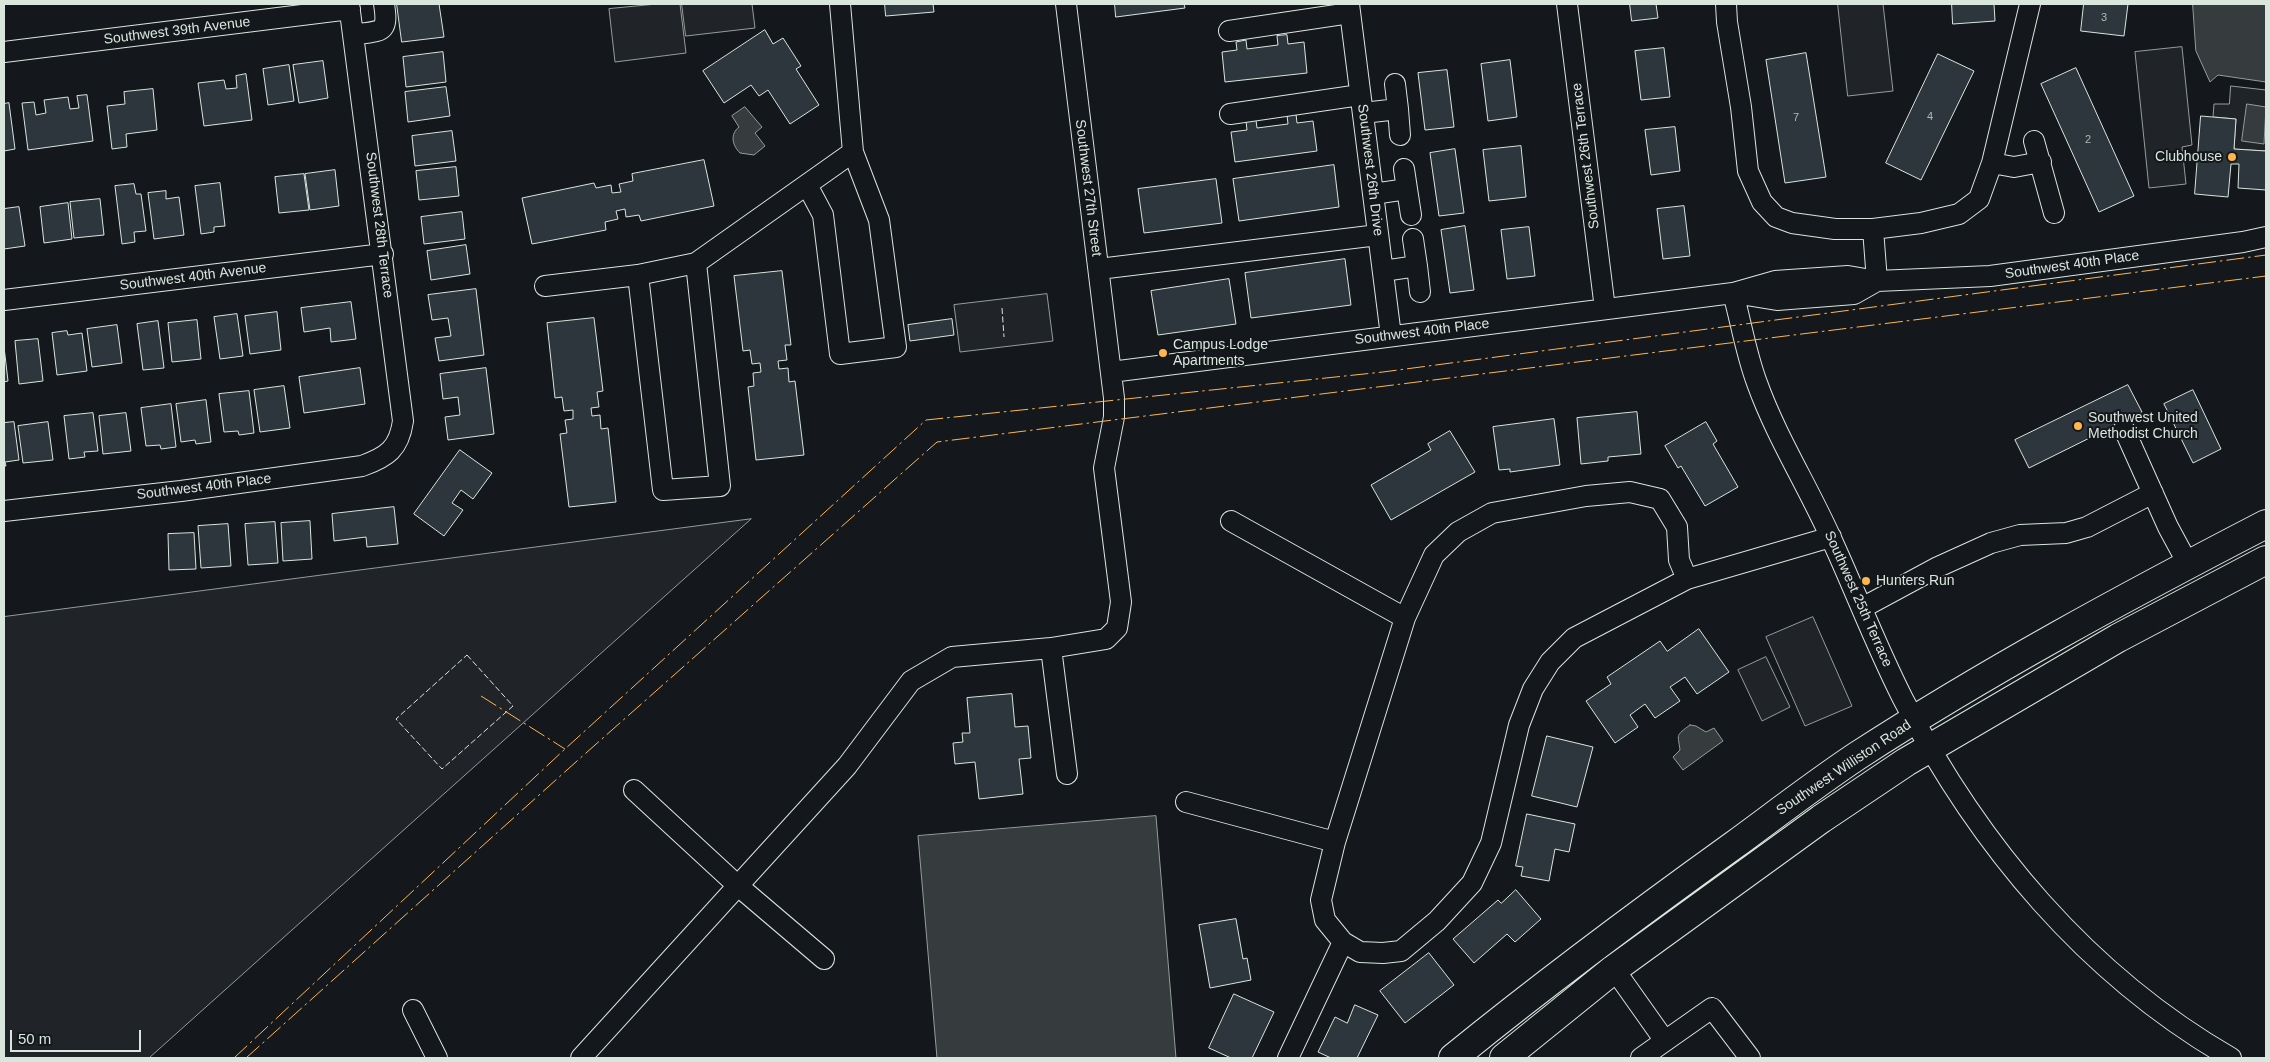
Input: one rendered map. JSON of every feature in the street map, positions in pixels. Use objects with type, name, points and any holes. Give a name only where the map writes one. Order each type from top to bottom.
[{"type":"highway","name":"Southwest Williston Road","points":[[1453,1058],[1558,973],[1641,911],[1855,758],[2024,654],[2188,564],[2266,524]]},
{"type":"highway","points":[[1504,1058],[1614,969],[1821,819],[1931,746],[2118,638],[2266,560]]},
{"type":"highway","points":[[2118,638],[2140,610],[2175,587],[2188,564]]},
{"type":"street","points":[[354,35],[380,30],[384,27],[386,20],[384,4]]},
{"type":"street","points":[[807,184],[823,215],[840,354],[896,347],[879,220],[853,152],[840,4]]},
{"type":"street","name":"Southwest 27th Street","points":[[584,1057],[737,885],[847,766],[911,681],[952,657],[1051,648],[1106,639],[1117,628],[1121,602],[1104,468],[1114,416],[1111,372],[1066,4]]},
{"type":"street","name":"Southwest 26th Terrace","points":[[1567,4],[1605,309]]},
{"type":"street","points":[[1726,4],[1748,171],[1762,202],[1776,217],[1792,223],[1835,229],[1873,229],[1921,223],[1959,214],[1979,199],[1992,163],[2030,4]]},
{"type":"street","name":"Southwest 28th Terrace","points":[[350,6],[403,421],[402,433],[396,444]]},
{"type":"street","name":"Southwest 39th Avenue","points":[[4,52],[350,6]]},
{"type":"street","points":[[1229,31],[1349,8]]},
{"type":"street","name":"Southwest 26th Drive","points":[[1349,8],[1391,336]]},
{"type":"street","points":[[1395,84],[1400,135]]},
{"type":"street","points":[[1230,114],[1362,104],[1398,109]]},
{"type":"street","points":[[2034,141],[2054,213]]},
{"type":"street","points":[[545,286],[638,275],[696,263],[853,152]]},
{"type":"street","points":[[1992,163],[2014,167],[2041,162]]},
{"type":"street","points":[[1373,194],[1406,179],[1411,215]]},
{"type":"street","points":[[1873,229],[1877,281]]},
{"type":"street","points":[[1099,269],[1378,235]]},
{"type":"street","name":"Southwest 40th Place","points":[[1111,372],[1733,293],[1775,281],[1848,276],[1877,281],[1990,276],[2243,242],[2266,237]]},
{"type":"street","points":[[1413,239],[1420,292]]},
{"type":"street","name":"Southwest 40th Avenue","points":[[4,300],[383,254]]},
{"type":"street","points":[[638,275],[663,490],[720,486],[696,263]]},
{"type":"street","points":[[1383,271],[1417,266]]},
{"type":"street","name":"Southwest 25th Terrace","points":[[1733,293],[1756,381],[1769,412],[1807,485],[1892,674],[1915,720],[1962,798],[1991,840],[2036,898],[2072,937],[2111,973],[2156,1010],[2231,1058]]},
{"type":"street","points":[[2124,429],[2188,564]]},
{"type":"street","name":"Southwest 40th Place","points":[[4,511],[181,491],[362,466],[382,459],[396,444]]},
{"type":"street","points":[[1687,579],[1679,560],[1677,526],[1660,499],[1630,492],[1586,496],[1492,513],[1458,532],[1434,555],[1405,618],[1335,842],[1320,900],[1325,920],[1343,942],[1360,952],[1383,953],[1401,951],[1437,921],[1472,883],[1491,844],[1519,725],[1533,688],[1550,662],[1574,638],[1687,579],[1831,537]]},
{"type":"street","points":[[1862,608],[1938,567],[1991,543],[2020,535],[2066,533],[2087,527],[2153,493]]},
{"type":"street","points":[[1231,521],[1405,618]]},
{"type":"street","points":[[1051,648],[1067,774]]},
{"type":"street","points":[[634,790],[737,885],[824,959]]},
{"type":"street","points":[[1186,802],[1335,842]]},
{"type":"street","points":[[1288,1058],[1343,942]]},
{"type":"street","points":[[1614,969],[1664,1041]]},
{"type":"street","points":[[1641,1058],[1712,1008],[1750,1058]]},
{"type":"street","points":[[413,1010],[436,1058]]},
{"type":"shaded area","points":[[657,4],[680,4],[686,53],[615,62],[609,9]]},
{"type":"shaded area","points":[[682,4],[752,4],[755,28],[686,36]]},
{"type":"shaded area","points":[[1838,4],[1883,4],[1893,91],[1848,96]]},
{"type":"shaded area","points":[[2193,4],[2266,4],[2266,82],[2218,75],[2210,82],[2196,51]]},
{"type":"shaded area","points":[[2182,47],[2192,145],[2182,147],[2186,184],[2149,188],[2135,52]]},
{"type":"shaded area","points":[[2231,86],[2266,90],[2266,151],[2234,149],[2236,119],[2213,117],[2214,104],[2229,104]]},
{"type":"shaded area","points":[[2247,104],[2266,107],[2264,144],[2242,141]]},
{"type":"shaded area","points":[[745,107],[762,127],[755,133],[765,146],[754,155],[740,153],[735,147],[733,140],[734,133],[739,127],[732,116]]},
{"type":"shaded area","points":[[1047,294],[1053,341],[960,352],[954,305]]},
{"type":"shaded area","points":[[751,519],[149,1058],[4,1058],[4,617]]},
{"type":"shaded area","points":[[1813,617],[1852,706],[1805,726],[1766,637]]},
{"type":"shaded area","points":[[1766,657],[1790,707],[1762,721],[1738,670]]},
{"type":"shaded area","points":[[1690,725],[1706,732],[1714,728],[1723,741],[1683,770],[1673,757],[1680,750],[1678,738],[1680,734]]},
{"type":"shaded area","points":[[1156,816],[1176,1058],[937,1058],[918,836]]},
{"type":"building","points":[[397,4],[439,4],[444,37],[402,42]]},
{"type":"building","points":[[885,4],[933,4],[934,12],[886,16]]},
{"type":"building","points":[[1115,4],[1184,4],[1185,8],[1116,17]]},
{"type":"building","points":[[1630,4],[1656,4],[1658,18],[1632,21]]},
{"type":"building","points":[[1952,4],[1994,4],[1995,21],[1953,24]]},
{"type":"building","points":[[2084,4],[2128,4],[2124,36],[2081,31]]},
{"type":"building","points":[[765,30],[773,44],[783,38],[801,66],[796,69],[819,105],[790,124],[768,90],[759,96],[751,85],[724,103],[703,71]]},
{"type":"building","points":[[1287,35],[1288,44],[1304,42],[1307,73],[1225,82],[1222,52],[1237,50],[1236,42],[1246,40],[1247,49],[1278,45],[1277,36]]},
{"type":"building","points":[[1664,48],[1670,97],[1641,100],[1635,51]]},
{"type":"building","points":[[443,52],[446,82],[406,87],[403,57]]},
{"type":"building","points":[[1806,53],[1826,177],[1785,183],[1766,60]]},
{"type":"building","points":[[1938,54],[1974,71],[1921,180],[1886,163]]},
{"type":"building","points":[[1510,60],[1517,117],[1488,121],[1481,64]]},
{"type":"building","points":[[323,61],[328,98],[299,103],[293,65]]},
{"type":"building","points":[[289,65],[294,101],[268,105],[263,69]]},
{"type":"building","points":[[2076,68],[2134,196],[2099,212],[2041,84]]},
{"type":"building","points":[[1447,70],[1454,127],[1425,130],[1418,73]]},
{"type":"building","points":[[246,74],[252,120],[204,126],[198,83],[224,80],[226,89],[237,88],[236,76]]},
{"type":"building","points":[[446,87],[450,116],[408,122],[405,92]]},
{"type":"building","points":[[153,89],[157,130],[126,134],[127,147],[112,149],[107,106],[125,104],[124,92]]},
{"type":"building","points":[[87,95],[93,141],[28,150],[22,103],[34,102],[36,115],[46,113],[44,100],[68,97],[70,109],[79,108],[77,96]]},
{"type":"building","points":[[9,103],[15,149],[4,151],[4,104]]},
{"type":"building","points":[[1296,114],[1297,123],[1313,121],[1317,151],[1235,162],[1231,132],[1247,130],[1246,121],[1256,120],[1257,128],[1288,124],[1287,115]]},
{"type":"building","name":"Clubhouse","points":[[2201,116],[2236,119],[2234,149],[2266,151],[2266,190],[2238,188],[2239,164],[2231,164],[2228,197],[2195,194]]},
{"type":"building","points":[[1675,127],[1680,171],[1651,175],[1645,130]]},
{"type":"building","points":[[452,131],[456,161],[415,166],[412,136]]},
{"type":"building","points":[[1521,146],[1526,197],[1489,201],[1483,150]]},
{"type":"building","points":[[1455,149],[1464,213],[1439,216],[1430,153]]},
{"type":"building","points":[[704,160],[714,206],[641,221],[639,215],[626,217],[625,209],[616,211],[618,219],[605,222],[606,230],[532,244],[522,198],[594,183],[596,188],[611,185],[612,193],[621,192],[619,184],[633,181],[632,174]]},
{"type":"building","points":[[1334,165],[1339,207],[1239,221],[1233,179]]},
{"type":"building","points":[[456,167],[459,196],[419,200],[416,171]]},
{"type":"building","points":[[335,170],[339,206],[310,210],[305,174]]},
{"type":"building","points":[[304,174],[309,210],[279,213],[275,177]]},
{"type":"building","points":[[1216,179],[1222,223],[1144,233],[1138,189]]},
{"type":"building","points":[[220,183],[225,226],[214,227],[214,232],[201,234],[195,186]]},
{"type":"building","points":[[134,184],[136,194],[141,194],[146,231],[134,232],[135,242],[122,244],[115,186]]},
{"type":"building","points":[[166,191],[166,199],[179,197],[184,235],[154,239],[148,193]]},
{"type":"building","points":[[100,199],[104,235],[74,238],[70,202]]},
{"type":"building","points":[[68,203],[72,239],[44,243],[40,207]]},
{"type":"building","points":[[1684,206],[1690,256],[1663,259],[1657,209]]},
{"type":"building","points":[[19,207],[25,246],[4,249],[4,209]]},
{"type":"building","points":[[462,212],[465,239],[424,244],[421,217]]},
{"type":"building","points":[[1465,226],[1474,290],[1450,293],[1441,230]]},
{"type":"building","points":[[1529,227],[1535,276],[1507,279],[1501,230]]},
{"type":"building","points":[[466,245],[470,274],[431,280],[427,251]]},
{"type":"building","points":[[1345,259],[1351,305],[1251,318],[1245,273]]},
{"type":"building","points":[[782,271],[791,345],[785,345],[787,360],[778,361],[779,369],[788,368],[789,382],[795,381],[804,455],[756,460],[748,387],[754,386],[753,373],[761,372],[760,363],[752,364],[750,350],[743,351],[734,276]]},
{"type":"building","points":[[1229,279],[1236,324],[1158,335],[1151,291]]},
{"type":"building","points":[[476,289],[484,355],[439,361],[435,338],[451,336],[448,318],[432,320],[428,295]]},
{"type":"building","points":[[351,302],[356,339],[331,342],[330,328],[304,332],[301,308]]},
{"type":"building","points":[[277,312],[281,350],[250,354],[245,316]]},
{"type":"building","points":[[237,314],[243,356],[220,359],[214,317]]},
{"type":"building","points":[[594,318],[603,391],[597,392],[599,407],[591,408],[592,416],[600,415],[601,429],[608,428],[616,502],[569,507],[560,434],[567,433],[565,420],[573,419],[573,410],[564,411],[562,397],[555,398],[547,323]]},
{"type":"building","points":[[952,319],[954,335],[910,341],[908,325]]},
{"type":"building","points":[[197,320],[201,359],[172,362],[168,323]]},
{"type":"building","points":[[158,321],[164,368],[143,370],[137,324]]},
{"type":"building","points":[[117,325],[122,363],[92,367],[87,329]]},
{"type":"building","points":[[67,331],[68,335],[82,333],[87,371],[57,375],[52,333]]},
{"type":"building","points":[[38,339],[43,381],[19,384],[15,341]]},
{"type":"building","points":[[4,347],[8,381],[4,382]]},
{"type":"building","points":[[360,368],[365,404],[304,413],[299,377]]},
{"type":"building","points":[[486,368],[494,434],[448,440],[445,417],[460,415],[458,397],[443,399],[440,374]]},
{"type":"building","name":"Southwest United Methodist Church","points":[[2128,385],[2142,412],[2029,468],[2015,440]]},
{"type":"building","points":[[284,386],[290,428],[260,432],[254,390]]},
{"type":"building","name":"Southwest United Methodist Church","points":[[2193,390],[2221,449],[2193,463],[2164,404]]},
{"type":"building","points":[[249,391],[254,433],[239,435],[238,431],[224,432],[219,394]]},
{"type":"building","points":[[206,400],[211,442],[196,444],[195,440],[181,442],[176,404]]},
{"type":"building","points":[[171,404],[176,447],[161,449],[160,445],[146,446],[141,408]]},
{"type":"building","points":[[1637,412],[1641,454],[1608,457],[1608,461],[1581,464],[1577,418]]},
{"type":"building","points":[[93,413],[98,451],[84,452],[85,457],[69,459],[64,416]]},
{"type":"building","points":[[126,413],[131,451],[103,454],[99,416]]},
{"type":"building","points":[[1554,419],[1560,465],[1510,472],[1510,469],[1499,470],[1493,427]]},
{"type":"building","points":[[14,422],[19,460],[5,462],[6,466],[4,466],[4,423]]},
{"type":"building","points":[[48,422],[53,460],[23,463],[18,426]]},
{"type":"building","points":[[1706,422],[1717,441],[1713,444],[1738,487],[1705,506],[1681,466],[1678,468],[1665,446]]},
{"type":"building","points":[[1450,431],[1475,472],[1391,520],[1371,485],[1431,450],[1428,444]]},
{"type":"building","points":[[460,450],[492,473],[473,499],[461,490],[452,503],[463,510],[444,536],[414,514]]},
{"type":"building","points":[[394,507],[398,544],[367,547],[366,537],[334,541],[332,514]]},
{"type":"building","points":[[310,521],[312,559],[283,561],[281,523]]},
{"type":"building","points":[[275,522],[278,563],[248,565],[245,524]]},
{"type":"building","points":[[228,524],[231,566],[201,568],[198,526]]},
{"type":"building","points":[[194,533],[196,569],[169,570],[168,534]]},
{"type":"building","points":[[1699,629],[1729,672],[1697,694],[1685,677],[1670,687],[1680,701],[1655,718],[1645,704],[1630,715],[1638,727],[1615,743],[1586,701],[1611,684],[1607,677],[1660,641],[1667,651]]},
{"type":"building","points":[[1012,694],[1015,727],[1028,726],[1031,758],[1019,759],[1023,794],[979,799],[975,762],[955,764],[953,743],[963,742],[962,733],[970,733],[967,698]]},
{"type":"building","points":[[1547,736],[1593,747],[1577,807],[1532,796]]},
{"type":"building","points":[[1527,814],[1575,824],[1569,852],[1555,849],[1549,881],[1521,876],[1523,867],[1516,866]]},
{"type":"building","points":[[1516,890],[1541,919],[1515,942],[1507,934],[1474,963],[1453,939],[1498,900],[1501,903]]},
{"type":"building","points":[[1236,919],[1243,959],[1247,958],[1251,980],[1210,988],[1199,925]]},
{"type":"building","points":[[1429,953],[1454,985],[1405,1023],[1380,991]]},
{"type":"building","points":[[1234,994],[1274,1012],[1252,1058],[1231,1058],[1209,1048]]},
{"type":"building","points":[[1355,1005],[1378,1015],[1357,1058],[1331,1058],[1318,1052],[1335,1017],[1347,1023]]},
{"type":"fence","points":[[1002,308],[1004,337]]},
{"type":"fence","points":[[467,655],[513,706],[442,769],[396,719],[467,655]]},
{"type":"power","points":[[234,1058],[565,749],[926,420],[1383,372],[2266,255]]},
{"type":"power","points":[[246,1058],[937,442],[2266,276]]},
{"type":"power","points":[[481,696],[565,749]]},
{"type":"place","name":"Clubhouse","points":[[2232,157]]},
{"type":"place","name":"Campus Lodge Apartments","points":[[1163,353]]},
{"type":"place","name":"Southwest United Methodist Church","points":[[2078,426]]},
{"type":"place","name":"Hunters Run","points":[[1866,581]]}]
